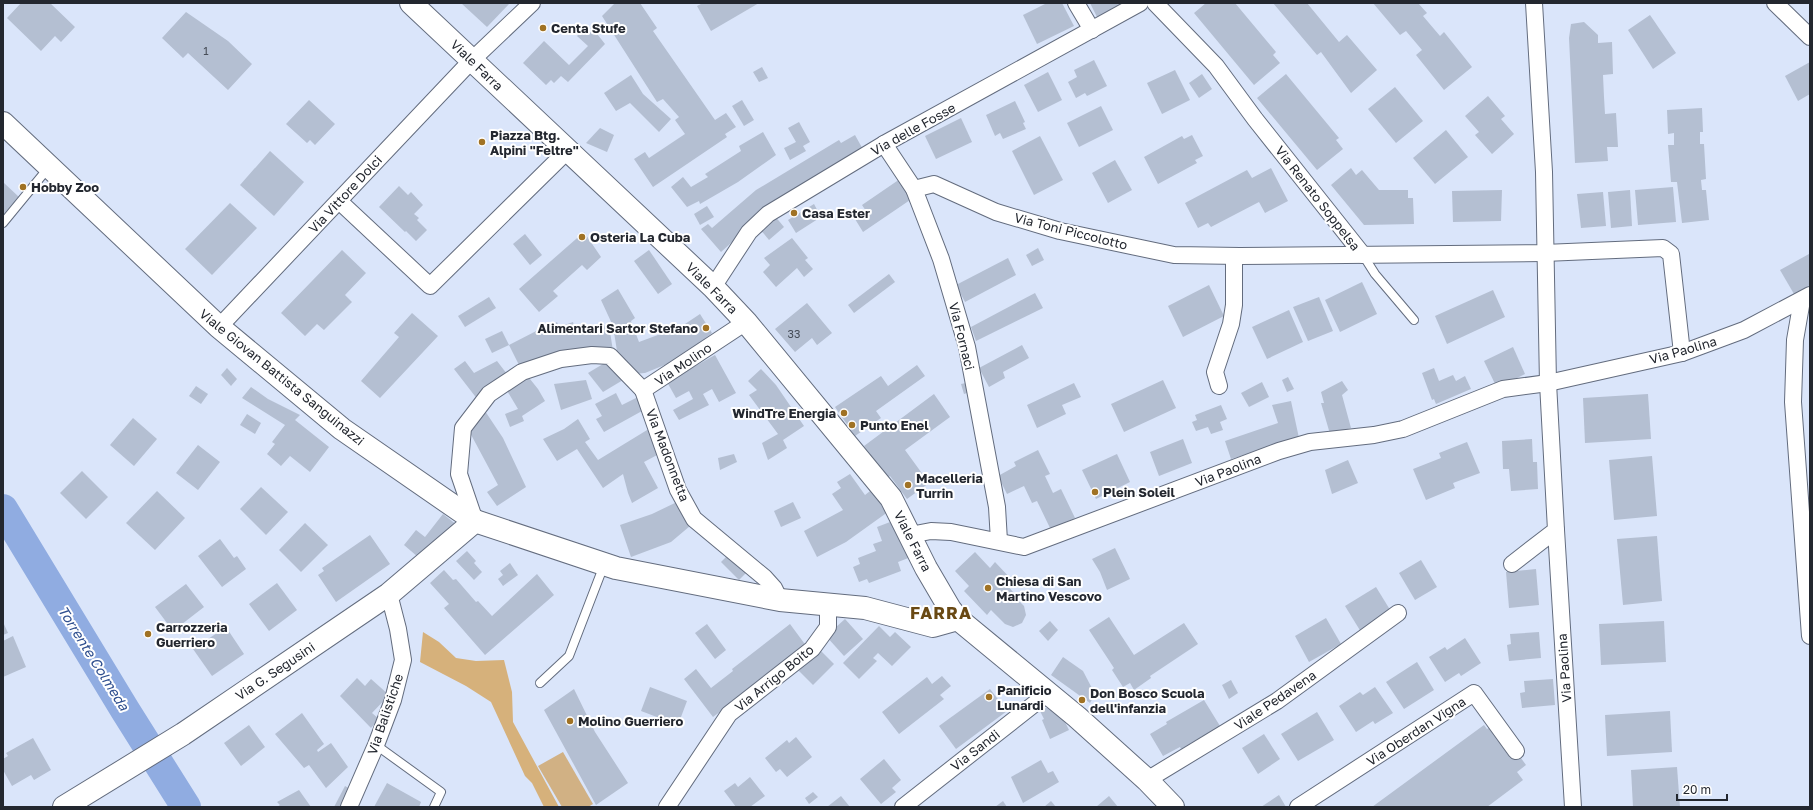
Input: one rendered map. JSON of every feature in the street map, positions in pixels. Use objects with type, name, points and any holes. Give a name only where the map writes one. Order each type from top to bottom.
[{"type":"street","name":"Viale Farra","points":[[411,3],[713,287],[746,322],[891,498],[934,582],[950,609],[958,619]]},
{"type":"street","name":"Via Vittore Dolci","points":[[219,328],[472,60],[532,3]]},
{"type":"street","points":[[1076,3],[1092,30]]},
{"type":"street","name":"Via delle Fosse","points":[[713,287],[748,232],[768,214],[884,144],[1140,3]]},
{"type":"street","name":"Via Renato Soppelsa","points":[[1155,3],[1216,66],[1255,119],[1363,255],[1544,254],[1663,248],[1671,254],[1682,353]]},
{"type":"street","points":[[1534,3],[1544,172],[1544,254],[1548,383]]},
{"type":"street","points":[[1776,3],[1810,37]]},
{"type":"street","name":"Viale Giovan Battista Sanguinazzi","points":[[3,123],[219,328],[342,429],[475,521],[616,568],[780,600],[865,608],[933,626],[958,619]]},
{"type":"street","name":"Via Fornaci","points":[[884,144],[914,189],[941,259],[967,347],[997,506],[999,541]]},
{"type":"street","points":[[339,201],[430,286],[567,151]]},
{"type":"street","name":"Via Toni Piccolotto","points":[[914,189],[934,184],[996,212],[1060,231],[1174,255],[1363,255]]},
{"type":"street","points":[[1219,386],[1215,372],[1231,324],[1234,305],[1234,256]]},
{"type":"street","points":[[1806,298],[1795,340],[1793,402],[1810,636]]},
{"type":"street","name":"Via Paolina","points":[[910,535],[931,531],[951,532],[1024,546],[1279,451],[1310,442],[1374,435],[1403,430],[1503,389],[1548,383],[1682,353],[1744,330],[1806,298]]},
{"type":"street","name":"Via Molino","points":[[475,521],[460,474],[463,428],[489,394],[522,372],[561,359],[592,355],[610,356],[643,390],[746,322]]},
{"type":"street","name":"Via Paolina","points":[[1548,383],[1573,807]]},
{"type":"street","name":"Via Madonnetta","points":[[643,390],[678,490],[694,519],[765,578],[774,588],[780,600]]},
{"type":"street","name":"Via G. Segusini","points":[[66,807],[183,734],[390,594],[475,521]]},
{"type":"street","points":[[1512,564],[1556,530]]},
{"type":"street","name":"Via Balistiche","points":[[349,807],[376,745],[393,700],[403,660],[390,594]]},
{"type":"street","name":"Via Arrigo Boito","points":[[667,807],[729,714],[812,649],[828,627],[828,604]]},
{"type":"street","name":"Viale Pedavena","points":[[1147,780],[1277,701],[1398,613]]},
{"type":"street","points":[[958,619],[1047,694],[1077,717],[1147,780],[1166,805]]},
{"type":"street","name":"Via Oberdan Vigna","points":[[1298,807],[1474,693],[1516,751]]},
{"type":"street","name":"Via Sandi","points":[[903,807],[1047,694]]},
{"type":"lane","points":[[3,223],[49,167]]},
{"type":"lane","points":[[1363,255],[1375,274],[1414,320]]},
{"type":"lane","points":[[540,683],[569,656],[604,564]]},
{"type":"lane","points":[[376,745],[441,792],[434,807]]},
{"type":"shaded area","points":[[423,632],[439,642],[456,658],[476,661],[504,660],[512,692],[513,722],[559,807],[544,807],[532,783],[525,776],[491,702],[466,686],[420,662]]},
{"type":"shaded area","points":[[563,752],[593,804],[588,807],[562,807],[538,766]]},
{"type":"building","points":[[21,3],[50,3],[75,27],[61,42],[55,36],[41,51],[7,18]]},
{"type":"building","points":[[461,3],[510,3],[487,27]]},
{"type":"building","points":[[615,3],[640,3],[657,28],[653,31],[715,120],[726,113],[736,127],[725,134],[727,137],[653,187],[634,159],[645,152],[649,158],[685,134],[675,120],[679,117],[663,99],[657,102],[602,16]]},
{"type":"building","points":[[703,3],[759,3],[711,31],[697,6]]},
{"type":"building","points":[[1047,3],[1062,3],[1074,26],[1037,44],[1023,15]]},
{"type":"building","points":[[1090,3],[1134,3],[1099,21]]},
{"type":"building","points":[[1206,3],[1235,3],[1276,52],[1273,55],[1280,63],[1254,85],[1194,13]]},
{"type":"building","points":[[1273,3],[1307,3],[1339,42],[1347,35],[1377,70],[1351,93],[1321,52],[1317,55]]},
{"type":"building","points":[[1373,3],[1418,3],[1427,13],[1423,16],[1440,36],[1444,32],[1472,67],[1444,90],[1416,55],[1422,50],[1406,31],[1400,35]]},
{"type":"building","points":[[186,12],[228,41],[252,64],[228,90],[188,53],[183,58],[162,38]]},
{"type":"building","points":[[1650,15],[1676,53],[1653,69],[1628,30]]},
{"type":"building","points":[[1584,22],[1598,35],[1598,43],[1612,42],[1613,74],[1603,75],[1604,97],[1605,114],[1616,113],[1618,147],[1607,147],[1608,161],[1575,163],[1569,38],[1571,24]]},
{"type":"building","points":[[586,27],[592,34],[594,30],[605,44],[568,82],[561,76],[554,83],[551,80],[546,85],[523,63],[544,41],[569,65],[588,46],[577,36]]},
{"type":"building","points":[[1094,60],[1107,86],[1087,96],[1085,93],[1076,98],[1068,82],[1077,77],[1074,70]]},
{"type":"building","points":[[1810,62],[1810,94],[1798,101],[1785,76]]},
{"type":"building","points":[[762,67],[768,78],[759,82],[753,72]]},
{"type":"building","points":[[1175,70],[1190,100],[1162,114],[1147,83]]},
{"type":"building","points":[[1048,72],[1062,100],[1038,112],[1024,85]]},
{"type":"building","points":[[1202,74],[1212,89],[1199,98],[1189,83]]},
{"type":"building","points":[[1286,74],[1339,138],[1336,140],[1343,149],[1317,170],[1257,98]]},
{"type":"building","points":[[631,75],[643,94],[671,119],[659,132],[630,103],[616,111],[604,93]]},
{"type":"building","points":[[1395,87],[1423,121],[1396,143],[1368,109]]},
{"type":"building","points":[[1488,96],[1505,116],[1501,119],[1514,134],[1492,154],[1475,135],[1479,132],[1465,116]]},
{"type":"building","points":[[309,100],[335,124],[315,145],[310,140],[307,143],[286,124]]},
{"type":"building","points":[[742,100],[754,120],[744,126],[732,106]]},
{"type":"building","points":[[1015,101],[1025,122],[1023,123],[1026,129],[1003,139],[1000,133],[995,136],[986,115]]},
{"type":"building","points":[[1101,106],[1113,130],[1079,147],[1067,123]]},
{"type":"building","points":[[1702,108],[1703,132],[1700,132],[1700,144],[1704,144],[1706,179],[1701,180],[1702,190],[1706,190],[1709,220],[1682,223],[1677,182],[1671,182],[1668,145],[1674,145],[1674,133],[1668,134],[1667,110]]},
{"type":"building","points":[[961,118],[972,142],[936,159],[925,136]]},
{"type":"building","points":[[799,122],[810,142],[803,146],[806,151],[790,160],[784,148],[796,142],[788,128]]},
{"type":"building","points":[[600,128],[614,135],[607,152],[586,143]]},
{"type":"building","points":[[1446,130],[1468,157],[1435,184],[1413,158]]},
{"type":"building","points":[[763,132],[776,155],[738,182],[700,204],[699,201],[687,207],[671,187],[683,177],[691,187],[708,177],[705,174],[741,151],[739,146]]},
{"type":"building","points":[[855,135],[865,153],[768,210],[721,252],[701,229],[708,224],[712,228],[756,190],[839,140],[841,143]]},
{"type":"building","points":[[1192,135],[1203,156],[1195,160],[1197,163],[1158,184],[1144,157],[1182,136],[1184,139]]},
{"type":"building","points":[[1040,136],[1063,180],[1034,195],[1012,151]]},
{"type":"building","points":[[270,151],[304,182],[274,216],[240,185]]},
{"type":"building","points":[[1115,160],[1132,190],[1108,203],[1092,173]]},
{"type":"building","points":[[1271,168],[1288,201],[1265,213],[1259,202],[1211,227],[1208,223],[1198,228],[1185,203],[1247,170],[1252,178]]},
{"type":"building","points":[[1351,168],[1356,175],[1362,170],[1379,190],[1408,190],[1408,198],[1413,198],[1414,224],[1364,225],[1331,185]]},
{"type":"building","points":[[900,179],[913,198],[863,232],[855,219],[866,211],[862,205]]},
{"type":"building","points":[[3,182],[20,198],[3,217]]},
{"type":"building","points":[[399,186],[408,195],[411,192],[423,205],[414,214],[419,218],[417,220],[427,230],[416,241],[379,207]]},
{"type":"building","points":[[1673,187],[1676,222],[1638,225],[1635,190]]},
{"type":"building","points":[[1502,190],[1501,221],[1453,222],[1452,191]]},
{"type":"building","points":[[1630,190],[1632,226],[1611,228],[1608,192]]},
{"type":"building","points":[[1603,192],[1606,226],[1581,228],[1577,194]]},
{"type":"building","points":[[230,203],[257,228],[212,275],[185,249]]},
{"type":"building","points":[[814,204],[821,217],[796,233],[788,220]]},
{"type":"building","points":[[707,206],[714,217],[700,225],[694,214]]},
{"type":"building","points":[[774,215],[784,227],[769,240],[759,228]]},
{"type":"building","points":[[584,232],[601,257],[587,270],[582,265],[553,291],[558,296],[539,312],[519,289]]},
{"type":"building","points":[[525,234],[542,255],[530,265],[513,244]]},
{"type":"building","points":[[792,238],[808,258],[805,260],[813,269],[804,277],[797,268],[776,287],[763,272],[770,265],[764,258]]},
{"type":"building","points":[[1038,248],[1044,260],[1032,266],[1026,255]]},
{"type":"building","points":[[342,250],[366,273],[345,295],[352,302],[324,330],[317,324],[305,336],[281,313]]},
{"type":"building","points":[[649,250],[672,284],[658,294],[634,261]]},
{"type":"building","points":[[1809,254],[1810,285],[1794,294],[1780,270]]},
{"type":"building","points":[[1008,258],[1016,275],[965,302],[956,285]]},
{"type":"building","points":[[889,274],[895,282],[854,313],[848,305]]},
{"type":"building","points":[[1362,282],[1377,314],[1340,332],[1325,300]]},
{"type":"building","points":[[1209,285],[1224,316],[1183,337],[1168,306]]},
{"type":"building","points":[[618,289],[635,318],[631,321],[639,342],[682,326],[700,314],[712,333],[693,348],[695,350],[645,373],[633,374],[616,355],[617,351],[613,326],[601,300]]},
{"type":"building","points":[[1493,290],[1505,317],[1447,344],[1435,316]]},
{"type":"building","points":[[1035,293],[1043,308],[976,341],[971,327]]},
{"type":"building","points":[[489,297],[496,308],[465,327],[458,316]]},
{"type":"building","points":[[1319,297],[1333,331],[1308,341],[1293,307]]},
{"type":"building","points":[[807,303],[832,333],[817,345],[812,338],[795,352],[775,329]]},
{"type":"building","points":[[1289,310],[1303,342],[1267,359],[1252,327]]},
{"type":"building","points":[[412,313],[438,336],[380,398],[361,381],[399,337],[394,333]]},
{"type":"building","points":[[557,322],[559,327],[573,322],[575,330],[609,325],[613,351],[521,369],[509,345]]},
{"type":"building","points":[[502,331],[509,345],[492,353],[485,339]]},
{"type":"building","points":[[1022,345],[1029,358],[1003,372],[1005,378],[989,387],[979,368]]},
{"type":"building","points":[[1513,347],[1525,374],[1497,388],[1484,361]]},
{"type":"building","points":[[715,355],[736,393],[719,402],[712,389],[703,394],[709,405],[679,420],[673,410],[693,399],[689,391],[676,398],[667,382]]},
{"type":"building","points":[[465,361],[474,373],[497,361],[507,374],[478,400],[454,369]]},
{"type":"building","points":[[608,361],[623,380],[603,392],[588,373]]},
{"type":"building","points":[[917,365],[925,376],[876,411],[881,418],[855,436],[835,407],[881,376],[888,386]]},
{"type":"building","points":[[227,368],[237,379],[231,386],[221,375]]},
{"type":"building","points":[[1434,368],[1439,381],[1453,375],[1456,381],[1465,376],[1471,389],[1436,404],[1434,399],[1432,400],[1422,373]]},
{"type":"building","points":[[761,369],[776,385],[804,426],[783,440],[787,448],[768,460],[762,443],[778,434],[749,395],[757,390],[748,381]]},
{"type":"building","points":[[526,374],[545,401],[522,416],[524,421],[510,427],[505,414],[518,409],[506,389]]},
{"type":"building","points":[[1288,377],[1294,389],[1287,392],[1282,380]]},
{"type":"building","points":[[586,380],[592,399],[561,410],[554,384]]},
{"type":"building","points":[[1163,380],[1176,408],[1124,432],[1111,404]]},
{"type":"building","points":[[1342,381],[1348,390],[1342,395],[1351,428],[1330,434],[1321,403],[1324,403],[1321,392]]},
{"type":"building","points":[[971,382],[973,391],[964,394],[961,384]]},
{"type":"building","points":[[1262,382],[1269,397],[1249,407],[1241,393]]},
{"type":"building","points":[[1074,383],[1081,397],[1062,405],[1066,414],[1037,428],[1027,405]]},
{"type":"building","points":[[196,386],[208,394],[201,404],[189,396]]},
{"type":"building","points":[[251,387],[268,399],[300,415],[295,420],[329,447],[310,472],[290,456],[281,466],[267,454],[275,444],[272,442],[285,425],[242,398]]},
{"type":"building","points":[[616,393],[622,405],[638,397],[642,411],[604,432],[596,419],[602,416],[595,404]]},
{"type":"building","points":[[934,394],[950,417],[905,450],[929,483],[907,499],[890,476],[887,478],[864,446]]},
{"type":"building","points":[[1648,394],[1651,439],[1585,443],[1583,398]]},
{"type":"building","points":[[1291,401],[1299,438],[1231,459],[1225,441],[1278,423],[1272,405]]},
{"type":"building","points":[[1221,405],[1227,419],[1220,422],[1223,430],[1211,434],[1208,427],[1196,431],[1192,422],[1197,420],[1195,415]]},
{"type":"building","points":[[483,408],[503,438],[526,487],[497,506],[487,492],[498,485],[468,429]]},
{"type":"building","points":[[247,414],[261,423],[255,434],[240,425]]},
{"type":"building","points":[[133,418],[157,439],[134,466],[110,445]]},
{"type":"building","points":[[578,419],[590,439],[585,442],[598,460],[652,427],[659,454],[644,462],[658,488],[632,503],[623,474],[603,488],[577,449],[557,461],[543,439],[564,429]]},
{"type":"building","points":[[1183,439],[1192,463],[1159,476],[1150,452]]},
{"type":"building","points":[[1532,439],[1533,462],[1537,462],[1538,489],[1511,491],[1509,469],[1503,469],[1502,441]]},
{"type":"building","points":[[1467,442],[1480,473],[1453,483],[1455,488],[1426,500],[1413,469],[1441,458],[1439,453]]},
{"type":"building","points":[[198,445],[220,462],[198,490],[176,473]]},
{"type":"building","points":[[1038,450],[1050,474],[1045,476],[1053,493],[1061,489],[1075,518],[1051,530],[1037,501],[1032,503],[1024,486],[1007,494],[998,476],[1016,466],[1014,462]]},
{"type":"building","points":[[734,454],[737,462],[720,470],[718,458]]},
{"type":"building","points":[[1117,454],[1130,482],[1096,499],[1082,470]]},
{"type":"building","points":[[1652,456],[1657,516],[1614,520],[1609,460]]},
{"type":"building","points":[[1348,460],[1358,483],[1332,494],[1325,470]]},
{"type":"building","points":[[82,471],[108,497],[86,519],[60,493]]},
{"type":"building","points":[[850,474],[865,495],[874,488],[892,509],[846,542],[817,557],[804,531],[843,510],[832,494],[841,488],[837,482]]},
{"type":"building","points":[[261,487],[288,512],[266,535],[240,509]]},
{"type":"building","points":[[157,491],[185,518],[155,550],[126,523]]},
{"type":"building","points":[[679,501],[690,526],[671,542],[631,557],[620,525],[652,514]]},
{"type":"building","points":[[793,502],[801,518],[781,527],[774,511]]},
{"type":"building","points":[[443,514],[457,525],[429,552],[424,549],[418,557],[404,545],[416,530],[425,537]]},
{"type":"building","points":[[898,519],[911,557],[898,562],[901,571],[869,583],[867,579],[859,582],[853,567],[860,564],[858,558],[876,551],[873,544],[882,541],[877,527]]},
{"type":"building","points":[[305,523],[328,545],[301,572],[279,550]]},
{"type":"building","points":[[370,535],[390,564],[336,602],[318,575],[324,571],[322,568]]},
{"type":"building","points":[[1657,536],[1662,601],[1623,605],[1617,539]]},
{"type":"building","points":[[220,539],[234,558],[237,556],[246,569],[222,587],[198,556]]},
{"type":"building","points":[[1115,548],[1130,579],[1107,590],[1100,572],[1092,559]]},
{"type":"building","points":[[467,551],[476,561],[474,563],[482,572],[474,580],[456,561]]},
{"type":"building","name":"Chiesa di San Martino Vescovo","points":[[975,552],[990,568],[995,562],[1012,580],[1007,585],[1013,592],[1011,593],[1024,606],[1026,615],[1022,623],[1013,627],[1005,624],[991,610],[987,615],[964,591],[969,586],[955,571]]},
{"type":"building","points":[[730,553],[748,571],[739,580],[721,562]]},
{"type":"building","points":[[1421,560],[1437,587],[1415,600],[1399,573]]},
{"type":"building","points":[[510,563],[518,575],[503,586],[498,579],[503,575],[500,571]]},
{"type":"building","points":[[1536,569],[1539,605],[1509,608],[1506,572]]},
{"type":"building","points":[[444,570],[453,580],[456,579],[476,602],[478,601],[492,616],[537,574],[554,595],[485,655],[444,608],[449,604],[430,583]]},
{"type":"building","points":[[277,583],[297,610],[269,631],[249,604]]},
{"type":"building","points":[[186,584],[204,607],[173,631],[155,607]]},
{"type":"building","points":[[1376,587],[1392,613],[1361,632],[1345,606]]},
{"type":"building","points":[[1109,617],[1134,655],[1184,623],[1198,644],[1150,676],[1151,678],[1134,690],[1130,683],[1123,687],[1112,670],[1114,668],[1089,630]]},
{"type":"building","points":[[1326,618],[1341,644],[1309,662],[1295,636]]},
{"type":"building","points":[[845,619],[863,639],[844,656],[826,636]]},
{"type":"building","points":[[1050,621],[1058,630],[1048,641],[1039,631]]},
{"type":"building","points":[[1664,621],[1666,662],[1601,665],[1599,624]]},
{"type":"building","points":[[3,622],[8,633],[3,635]]},
{"type":"building","points":[[707,624],[726,650],[715,659],[695,633]]},
{"type":"building","points":[[790,624],[807,647],[713,717],[684,679],[696,669],[711,688],[733,671],[732,669]]},
{"type":"building","points":[[879,626],[890,637],[895,632],[911,647],[892,666],[878,653],[873,658],[877,661],[859,679],[843,663]]},
{"type":"building","points":[[226,627],[244,654],[212,676],[193,649]]},
{"type":"building","points":[[1539,632],[1541,658],[1509,661],[1507,645],[1511,644],[1510,634]]},
{"type":"building","points":[[13,636],[26,667],[3,677],[3,641]]},
{"type":"building","points":[[1465,638],[1481,663],[1461,676],[1459,673],[1445,682],[1429,657],[1445,647],[1447,650]]},
{"type":"building","points":[[818,648],[834,664],[813,685],[797,669]]},
{"type":"building","points":[[1063,657],[1083,671],[1095,694],[1090,703],[1051,675]]},
{"type":"building","points":[[1417,662],[1434,690],[1404,709],[1386,682]]},
{"type":"building","points":[[942,676],[951,686],[940,695],[944,699],[899,734],[882,712],[927,677],[932,684]]},
{"type":"building","points":[[357,678],[365,686],[371,679],[389,695],[372,713],[379,719],[371,728],[340,696]]},
{"type":"building","points":[[1553,679],[1555,705],[1522,708],[1520,693],[1525,692],[1524,681]]},
{"type":"building","points":[[1231,680],[1238,693],[1229,699],[1222,685]]},
{"type":"building","points":[[650,687],[687,701],[678,725],[641,711]]},
{"type":"building","points":[[1375,687],[1393,713],[1375,724],[1373,721],[1356,732],[1339,706],[1360,692],[1363,695]]},
{"type":"building","points":[[574,689],[595,732],[628,783],[596,805],[544,710]]},
{"type":"building","points":[[990,689],[1007,711],[956,749],[939,726]]},
{"type":"building","points":[[1204,700],[1220,726],[1181,749],[1180,747],[1163,756],[1150,734],[1167,724],[1166,722]]},
{"type":"building","points":[[1052,705],[1060,712],[1069,730],[1050,739],[1040,711]]},
{"type":"building","points":[[1670,711],[1672,752],[1607,756],[1605,715]]},
{"type":"building","points":[[1317,712],[1334,740],[1298,761],[1281,734]]},
{"type":"building","points":[[302,713],[324,744],[317,750],[318,752],[331,743],[348,767],[326,788],[309,765],[304,768],[275,734]]},
{"type":"building","points":[[1496,724],[1526,765],[1517,772],[1523,780],[1487,807],[1372,807],[1484,725],[1487,729]]},
{"type":"building","points":[[249,725],[265,747],[241,766],[224,743]]},
{"type":"building","points":[[1264,734],[1280,759],[1258,774],[1242,748]]},
{"type":"building","points":[[796,737],[812,757],[787,777],[780,769],[776,772],[765,758],[787,740],[789,743]]},
{"type":"building","points":[[33,738],[51,770],[34,780],[31,775],[12,786],[3,770],[3,759],[8,756],[6,753]]},
{"type":"building","points":[[884,759],[901,780],[892,788],[896,792],[881,804],[860,779]]},
{"type":"building","points":[[1041,760],[1048,773],[1053,771],[1059,782],[1023,803],[1011,777]]},
{"type":"building","points":[[1677,767],[1680,807],[1633,807],[1631,770]]},
{"type":"building","points":[[750,777],[765,796],[750,807],[736,807],[724,791],[735,783],[738,787]]},
{"type":"building","points":[[387,783],[421,802],[419,807],[374,807]]},
{"type":"building","points":[[345,786],[354,791],[346,807],[334,807]]},
{"type":"building","points":[[299,790],[311,807],[277,807],[280,805],[277,802]]},
{"type":"building","points":[[813,792],[818,797],[809,804],[805,798]]},
{"type":"building","points":[[1279,795],[1286,807],[1261,807]]},
{"type":"building","points":[[841,796],[850,807],[827,807]]},
{"type":"building","points":[[1109,796],[1118,807],[1096,807]]},
{"type":"building","points":[[1003,801],[1007,807],[995,807]]},
{"type":"building","points":[[1051,801],[1056,807],[1044,807]]},
{"type":"waterway","name":"Torrente Colmeda","points":[[3,509],[125,710],[186,807]]},
{"type":"place","name":"Centa Stufe","points":[[543,28]]},
{"type":"place","name":"Piazza Btg. Alpini \"Feltre\"","points":[[482,142]]},
{"type":"place","name":"Hobby Zoo","points":[[23,187]]},
{"type":"place","name":"Casa Ester","points":[[794,213]]},
{"type":"place","name":"Osteria La Cuba","points":[[582,237]]},
{"type":"place","name":"Alimentari Sartor Stefano","points":[[706,328]]},
{"type":"place","name":"WindTre Energia","points":[[844,413]]},
{"type":"place","name":"Punto Enel","points":[[852,425]]},
{"type":"place","name":"Macelleria Turrin","points":[[908,485]]},
{"type":"place","name":"Plein Soleil","points":[[1095,492]]},
{"type":"place","name":"Chiesa di San Martino Vescovo","points":[[988,588]]},
{"type":"place","name":"Carrozzeria Guerriero","points":[[148,634]]},
{"type":"place","name":"Panificio Lunardi","points":[[989,697]]},
{"type":"place","name":"Don Bosco Scuola dell'infanzia","points":[[1082,700]]},
{"type":"place","name":"Molino Guerriero","points":[[570,721]]},
{"type":"district","name":"FARRA","points":[[941,612]]}]
